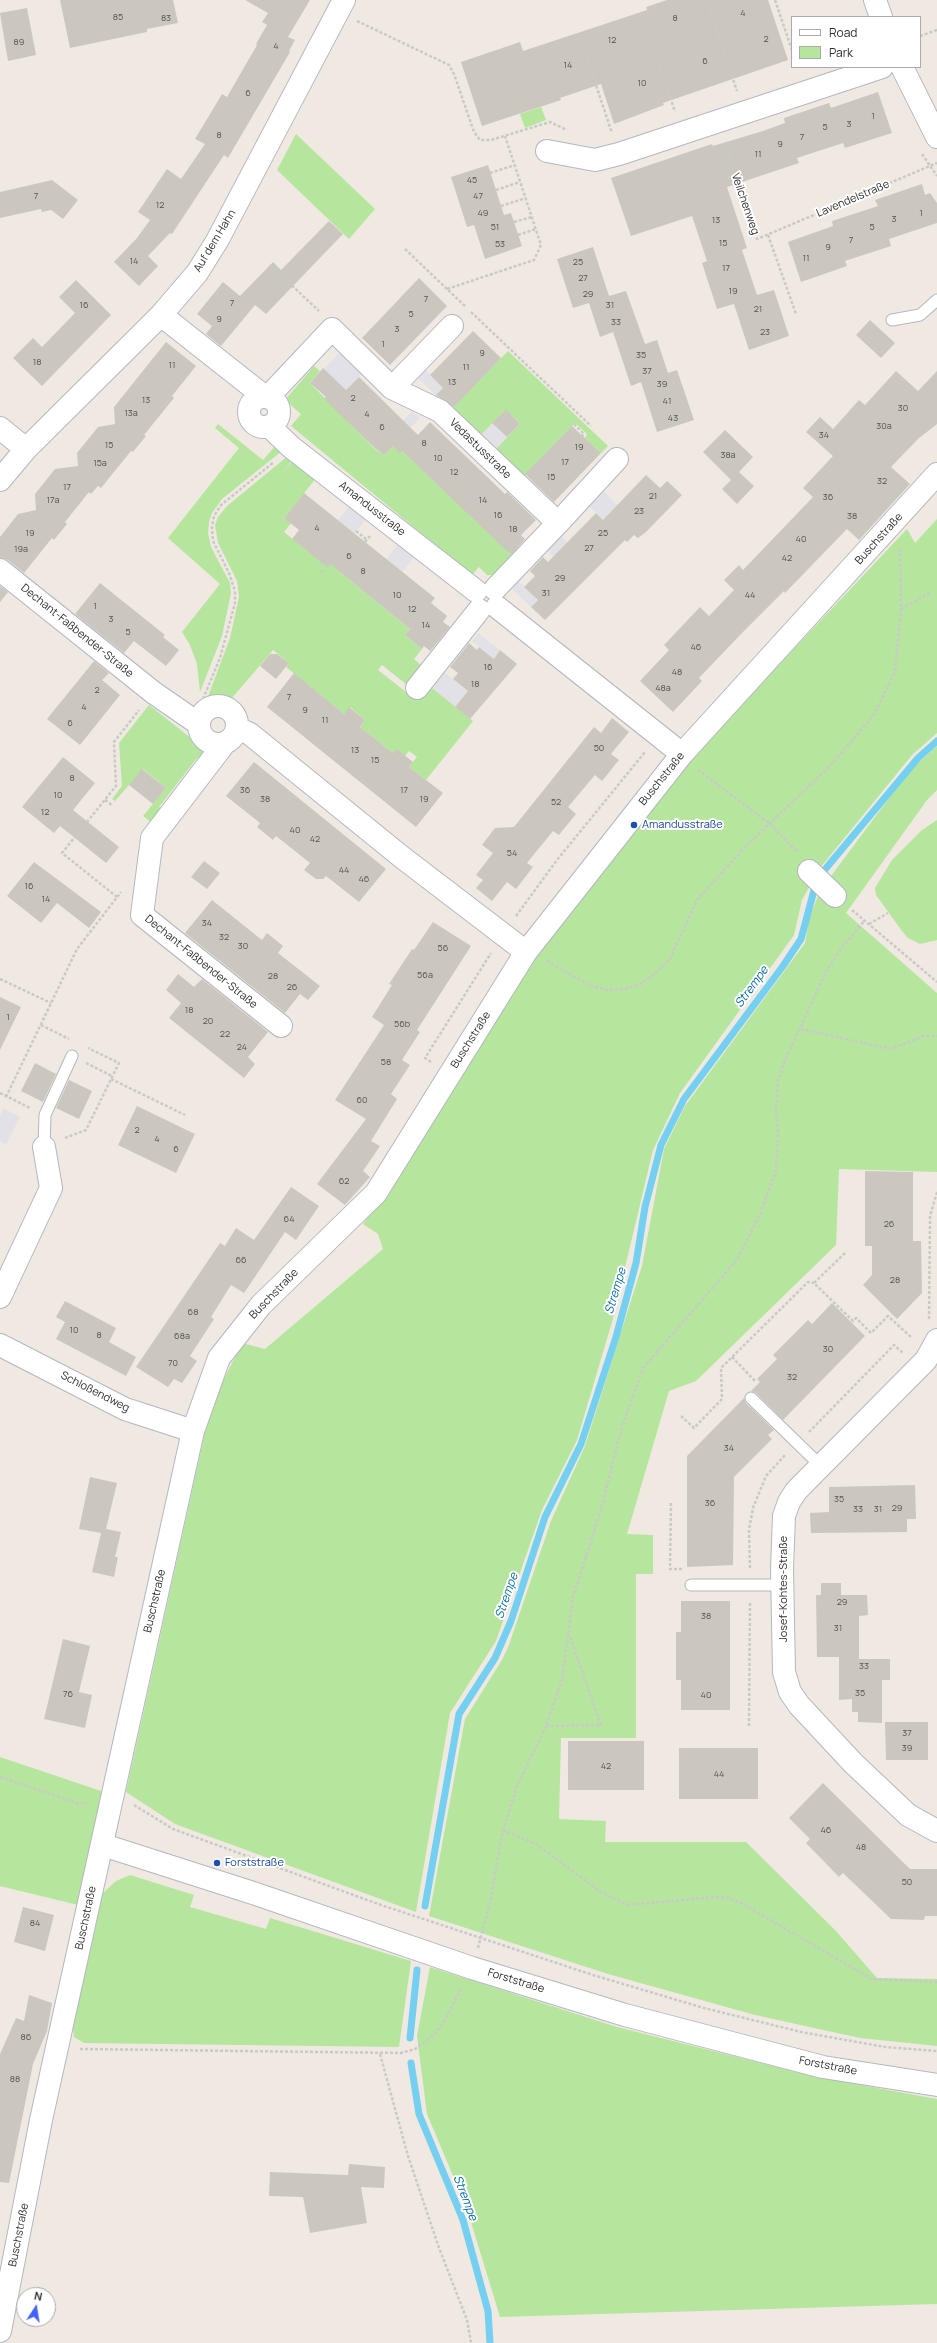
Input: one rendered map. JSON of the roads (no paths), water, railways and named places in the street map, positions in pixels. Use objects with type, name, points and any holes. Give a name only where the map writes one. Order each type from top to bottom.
[{"type":"street","points":[[874,0],[881,16]]},
{"type":"street","name":"Auf dem Hahn","points":[[0,480],[26,449],[161,315],[207,258],[341,6]]},
{"type":"street","points":[[547,152],[595,160],[619,154],[879,68]]},
{"type":"street","points":[[902,68],[937,137]]},
{"type":"street","points":[[161,315],[266,397]]},
{"type":"street","points":[[392,388],[452,326]]},
{"type":"street","name":"Vedastusstraße","points":[[266,397],[332,329],[392,388],[440,411],[558,523]]},
{"type":"street","name":"Amandusstraße","points":[[266,397],[274,400],[279,409],[277,419],[269,426],[292,447],[682,754]]},
{"type":"street","points":[[0,428],[26,449]]},
{"type":"street","points":[[417,688],[486,599],[617,459]]},
{"type":"street","name":"Buschstraße","points":[[0,2331],[41,2120],[103,1845],[111,1802],[193,1431],[219,1358],[261,1305],[376,1193],[526,952],[682,754],[937,474]]},
{"type":"street","name":"Dechant-Faßbender-Straße","points":[[0,570],[154,693],[202,718],[200,732],[210,743],[231,736],[250,734],[403,858],[526,952]]},
{"type":"street","points":[[202,718],[219,706],[227,708],[233,713],[231,736]]},
{"type":"street","name":"Dechant-Faßbender-Straße","points":[[231,736],[152,838],[142,915],[281,1026]]},
{"type":"street","points":[[809,871],[835,896]]},
{"type":"street","points":[[0,1297],[52,1188],[44,1148]]},
{"type":"street","name":"Schloßendweg","points":[[0,1345],[126,1409],[193,1431]]},
{"type":"street","name":"Josef-Kohtes-Straße","points":[[934,1348],[796,1491],[789,1502],[784,1516],[782,1577],[784,1672],[790,1692],[799,1705],[864,1774],[908,1815],[937,1831]]},
{"type":"street","name":"Forststraße","points":[[103,1845],[268,1898],[472,1968],[625,2016],[723,2042],[823,2066],[937,2085]]},
{"type":"lane","points":[[892,320],[920,315],[937,300]]},
{"type":"lane","points":[[44,1148],[45,1115],[72,1056]]},
{"type":"lane","points":[[751,1398],[821,1466]]},
{"type":"lane","points":[[691,1585],[782,1577]]},
{"type":"waterway","name":"Strempe","points":[[425,1906],[459,1714],[495,1658],[511,1621],[545,1517],[581,1444],[616,1337],[636,1263],[645,1207],[661,1145],[684,1099],[783,966],[801,939],[817,879],[918,758],[937,741]]},
{"type":"waterway","name":"Strempe","points":[[410,2038],[417,1970]]},
{"type":"waterway","name":"Strempe","points":[[411,2063],[419,2114],[463,2220],[488,2311],[490,2343]]},
{"type":"place","name":"Amandusstraße","points":[[634,825]]},
{"type":"place","name":"Forststraße","points":[[217,1863]]}]
